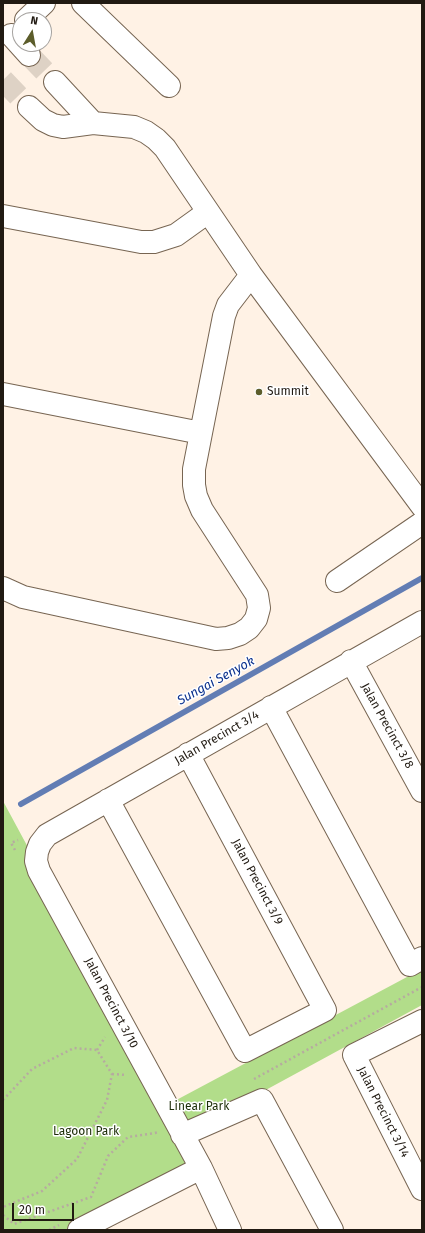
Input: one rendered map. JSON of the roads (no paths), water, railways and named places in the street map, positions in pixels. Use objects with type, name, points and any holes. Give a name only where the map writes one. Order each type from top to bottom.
[{"type":"street","points":[[34,12],[44,3]]},
{"type":"street","points":[[83,3],[169,86]]},
{"type":"street","points":[[11,35],[29,54]]},
{"type":"street","points":[[54,82],[93,123]]},
{"type":"street","points":[[29,107],[43,120],[53,125],[63,127],[93,123],[134,127],[146,132],[165,148],[251,275],[422,506]]},
{"type":"street","points":[[3,216],[141,242],[154,242],[176,235],[208,212]]},
{"type":"street","points":[[3,588],[23,597],[216,639],[228,638],[240,634],[249,628],[256,619],[259,608],[257,595],[202,510],[196,496],[194,469],[224,316],[228,304],[251,275]]},
{"type":"street","points":[[3,394],[201,433]]},
{"type":"street","points":[[337,582],[422,523]]},
{"type":"street","name":"Jalan Precinct 3/4","points":[[39,871],[36,861],[37,852],[40,844],[47,835],[422,622]]},
{"type":"street","name":"Jalan Precinct 3/8","points":[[351,662],[422,791]]},
{"type":"street","points":[[271,708],[410,965],[422,958]]},
{"type":"street","name":"Jalan Precinct 3/9","points":[[108,800],[245,1051],[325,1010],[188,754]]},
{"type":"street","name":"Jalan Precinct 3/10","points":[[39,871],[201,1168],[230,1230]]},
{"type":"street","name":"Jalan Precinct 3/14","points":[[422,1021],[354,1055],[422,1189]]},
{"type":"street","points":[[179,1128],[262,1100],[332,1230]]},
{"type":"street","points":[[79,1230],[201,1168]]},
{"type":"waterway","name":"Sungai Senyok","points":[[21,804],[422,578]]},
{"type":"tunnel","points":[[29,55],[55,82]]},
{"type":"tunnel","points":[[3,80],[29,107]]},
{"type":"place","name":"Summit","points":[[259,392]]},
{"type":"park label","name":"Linear Park","points":[[199,1107]]},
{"type":"park label","name":"Lagoon Park","points":[[86,1132]]}]
